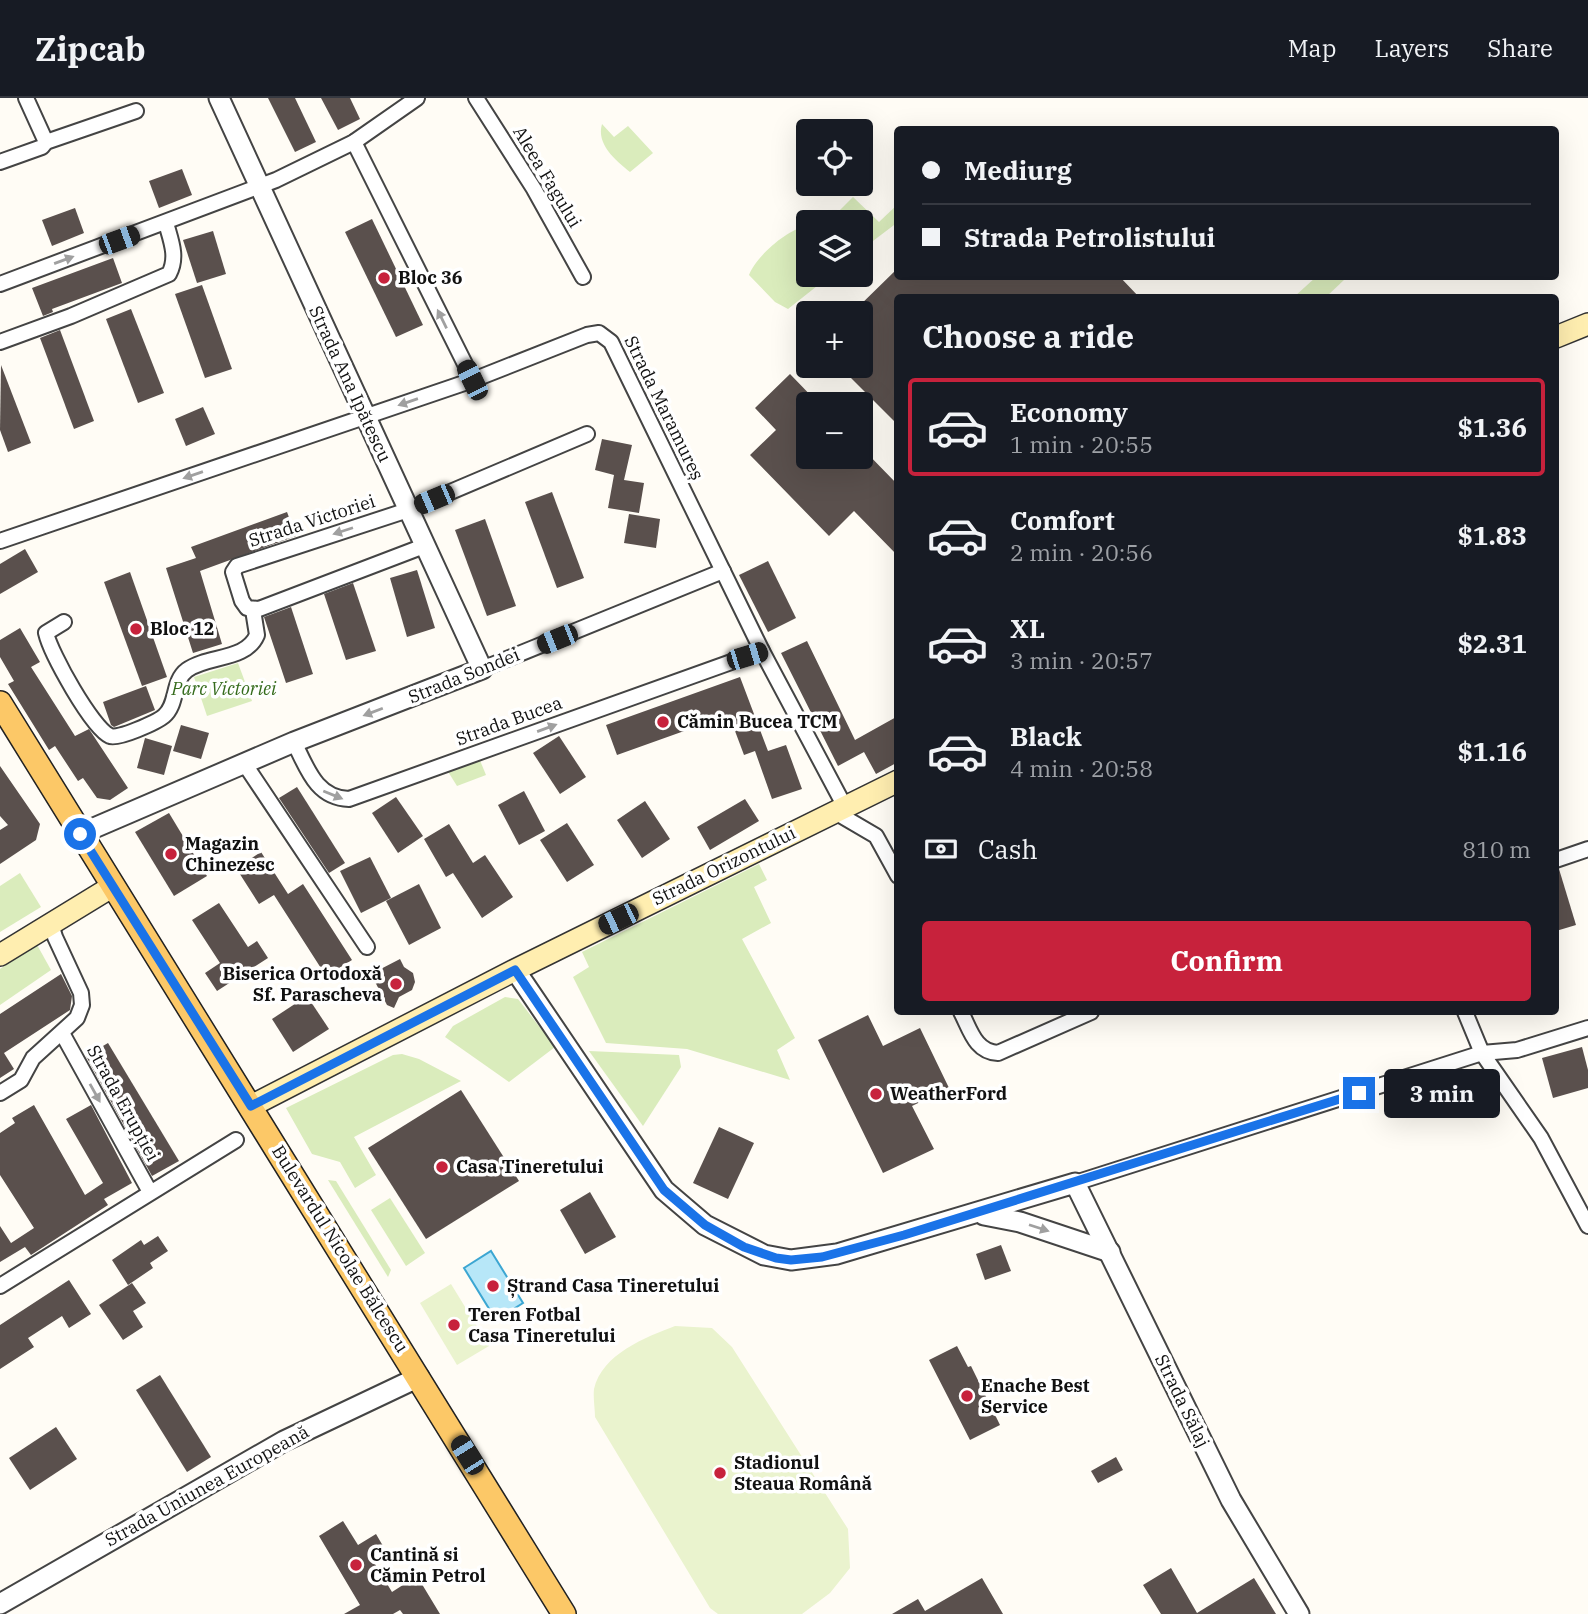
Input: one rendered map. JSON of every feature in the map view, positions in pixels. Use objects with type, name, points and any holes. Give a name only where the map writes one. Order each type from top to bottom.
[{"type":"main road","points":[[1559,336],[1588,324]]},
{"type":"main road","name":"Bulevardul Nicolae Bălcescu","points":[[0,703],[564,1614]]},
{"type":"main road","name":"Strada Orizontului","points":[[251,1106],[515,970],[894,783]]},
{"type":"main road","points":[[0,955],[113,886]]},
{"type":"street","points":[[26,98],[46,142]]},
{"type":"street","name":"Strada Ana Ipătescu","points":[[219,98],[482,669]]},
{"type":"street","points":[[0,284],[258,187],[354,142],[416,98]]},
{"type":"street","name":"Aleea Fagului","points":[[475,98],[534,189],[583,277]]},
{"type":"street","points":[[0,162],[42,147],[46,142],[136,111]]},
{"type":"street","points":[[354,142],[472,380]]},
{"type":"street","points":[[0,342],[169,274],[174,252],[166,223]]},
{"type":"street","name":"Strada Maramureș","points":[[0,541],[472,380],[593,333],[608,338],[840,809]]},
{"type":"street","points":[[408,510],[587,434]]},
{"type":"street","name":"Strada Victoriei","points":[[253,610],[247,608],[242,601],[233,572],[237,566],[408,510]]},
{"type":"street","points":[[64,622],[46,633],[49,646],[63,675],[87,709],[107,734],[118,737],[163,717],[171,707],[180,677],[187,670],[248,647],[257,635],[253,610],[424,546]]},
{"type":"street","name":"Strada Sondei","points":[[80,834],[294,742],[723,571]]},
{"type":"street","name":"Strada Bucea","points":[[294,742],[316,785],[328,795],[349,799],[762,651]]},
{"type":"street","points":[[244,763],[367,947]]},
{"type":"street","points":[[840,809],[876,835],[894,869]]},
{"type":"street","points":[[1559,859],[1588,849]]},
{"type":"street","points":[[0,1093],[21,1080],[33,1058],[77,1018],[82,1005],[81,993],[51,924]]},
{"type":"street","points":[[515,970],[650,1173],[680,1206],[723,1235],[764,1255],[791,1260],[807,1260],[851,1250],[972,1215],[1482,1053],[1517,1050],[1588,1028]]},
{"type":"street","points":[[962,1015],[975,1042],[982,1049],[998,1053],[1084,1015]]},
{"type":"street","points":[[1466,1015],[1482,1053],[1541,1138],[1588,1226]]},
{"type":"street","name":"Strada Erupției","points":[[62,1033],[150,1192]]},
{"type":"street","name":"Strada Erupției","points":[[0,1286],[236,1140]]},
{"type":"street","name":"Strada Sălaj","points":[[1075,1183],[1231,1500],[1299,1614]]},
{"type":"street","points":[[972,1215],[1007,1218],[1110,1252]]},
{"type":"street","name":"Strada Uniunea Europeană","points":[[0,1604],[284,1441],[419,1377]]},
{"type":"green space","points":[[602,124],[614,137],[628,126],[653,153],[630,172],[604,145]]},
{"type":"green space","points":[[853,197],[867,210],[840,210]]},
{"type":"green space","points":[[894,208],[894,225],[873,241],[873,216],[879,222]]},
{"type":"green space","points":[[796,230],[796,287],[816,287],[788,309],[775,302],[749,275],[772,245]]},
{"type":"green space","points":[[1313,280],[1344,280],[1329,294],[1297,294]]},
{"type":"green space","name":"Parc Victoriei","points":[[238,663],[252,701],[207,716],[194,677]]},
{"type":"green space","points":[[479,758],[486,775],[457,786],[447,770]]},
{"type":"green space","points":[[759,864],[767,880],[754,887],[771,923],[742,939],[795,1038],[777,1050],[790,1080],[687,1049],[606,1043],[573,977],[589,967],[582,952]]},
{"type":"green space","points":[[20,873],[41,907],[0,932],[0,886]]},
{"type":"green space","points":[[36,943],[51,970],[0,1005],[0,969]]},
{"type":"green space","points":[[505,997],[518,999],[555,1047],[509,1082],[445,1037],[453,1026]]},
{"type":"green space","points":[[589,1051],[679,1055],[681,1067],[643,1126]]},
{"type":"green space","points":[[402,1054],[419,1059],[461,1081],[354,1137],[376,1175],[355,1188],[340,1162],[312,1154],[286,1108],[393,1055]]},
{"type":"green space","points":[[328,1180],[336,1181],[391,1270],[388,1277]]},
{"type":"green space","points":[[390,1198],[425,1253],[406,1266],[371,1210]]},
{"type":"green space","name":"Teren Fotbal Casa Tineretului","points":[[451,1284],[489,1346],[457,1365],[420,1303]]},
{"type":"green space","name":"Stadionul Steaua Română","points":[[675,1326],[712,1328],[732,1347],[848,1529],[850,1568],[830,1593],[802,1614],[718,1614],[710,1608],[595,1417],[594,1389],[606,1366],[627,1348]]},
{"type":"water","name":"Ștrand Casa Tineretului","points":[[491,1251],[523,1303],[496,1320],[464,1268]]},
{"type":"building","points":[[268,98],[295,98],[316,142],[295,152]]},
{"type":"building","points":[[321,98],[350,98],[360,119],[338,130]]},
{"type":"building","points":[[182,169],[192,195],[159,208],[149,181]]},
{"type":"building","points":[[75,208],[84,233],[52,246],[42,220]]},
{"type":"building","name":"Bloc 36","points":[[372,219],[423,325],[396,337],[345,232]]},
{"type":"building","points":[[213,231],[226,274],[197,283],[183,240]]},
{"type":"building","points":[[113,258],[122,283],[52,309],[53,312],[43,316],[32,288]]},
{"type":"building","points":[[894,272],[894,280],[1123,280],[1136,294],[894,294],[894,421],[873,400],[873,392],[865,392],[851,378],[873,378],[873,301],[864,301]]},
{"type":"building","points":[[202,285],[232,369],[205,378],[175,294]]},
{"type":"building","points":[[131,309],[164,393],[138,403],[106,319]]},
{"type":"building","points":[[60,330],[94,421],[74,429],[40,338]]},
{"type":"building","points":[[1,365],[31,443],[8,452],[0,430]]},
{"type":"building","points":[[790,374],[807,392],[796,392],[796,469],[873,469],[873,459],[894,481],[894,552],[854,511],[829,536],[750,455],[776,430],[755,408]]},
{"type":"building","points":[[203,407],[215,434],[186,446],[175,419]]},
{"type":"building","points":[[602,439],[632,445],[624,480],[644,483],[639,513],[608,508],[614,475],[595,470]]},
{"type":"building","points":[[552,492],[584,578],[557,588],[525,502]]},
{"type":"building","points":[[287,512],[296,536],[200,571],[222,644],[193,653],[166,568],[196,558],[191,547]]},
{"type":"building","points":[[629,514],[660,519],[656,548],[624,543]]},
{"type":"building","points":[[485,519],[516,606],[487,616],[455,530]]},
{"type":"building","points":[[25,549],[38,572],[0,594],[0,564]]},
{"type":"building","points":[[768,561],[796,618],[768,632],[739,575]]},
{"type":"building","points":[[417,570],[435,628],[407,637],[390,578]]},
{"type":"building","name":"Bloc 12","points":[[130,572],[167,677],[142,686],[104,582]]},
{"type":"building","points":[[353,583],[376,651],[346,660],[324,594]]},
{"type":"building","points":[[291,607],[313,674],[286,683],[264,617]]},
{"type":"building","points":[[20,628],[40,662],[31,667],[75,736],[89,729],[128,788],[110,800],[97,798],[83,778],[78,781],[55,746],[49,750],[8,684],[14,681],[0,657],[0,640]]},
{"type":"building","points":[[807,641],[855,740],[894,718],[894,764],[876,774],[864,752],[838,766],[781,653]]},
{"type":"building","points":[[740,677],[768,751],[786,745],[802,789],[772,799],[755,751],[744,755],[729,715],[617,755],[606,725]]},
{"type":"building","points":[[146,686],[155,710],[114,727],[111,725],[103,702]]},
{"type":"building","points":[[181,725],[209,733],[201,759],[173,751]]},
{"type":"building","points":[[559,736],[586,777],[560,794],[533,753]]},
{"type":"building","points":[[145,738],[172,746],[164,775],[137,768]]},
{"type":"building","points":[[0,766],[40,824],[36,840],[0,864],[0,830],[8,825],[0,816]]},
{"type":"building","points":[[297,787],[345,863],[329,873],[279,798]]},
{"type":"building","points":[[524,791],[545,831],[519,845],[498,805]]},
{"type":"building","points":[[396,797],[423,836],[398,853],[372,813]]},
{"type":"building","points":[[745,799],[759,821],[710,850],[697,827]]},
{"type":"building","points":[[645,801],[670,839],[642,858],[617,820]]},
{"type":"building","name":"Magazin Chinezesc","points":[[169,813],[207,876],[174,896],[135,832]]},
{"type":"building","points":[[567,823],[594,865],[567,882],[540,840]]},
{"type":"building","points":[[449,824],[473,863],[485,855],[513,897],[482,918],[453,873],[446,877],[424,839]]},
{"type":"building","points":[[261,852],[288,894],[303,884],[352,960],[326,976],[274,895],[259,904],[236,868]]},
{"type":"building","points":[[370,857],[391,898],[361,913],[340,871]]},
{"type":"building","points":[[1559,869],[1576,925],[1559,930]]},
{"type":"building","points":[[419,884],[441,928],[409,945],[386,901]]},
{"type":"building","points":[[219,903],[248,947],[257,941],[268,958],[217,991],[205,973],[220,963],[192,920]]},
{"type":"building","name":"Biserica Ortodoxă Sf. Parascheva","points":[[400,959],[404,967],[413,973],[415,982],[412,990],[399,997],[394,1008],[387,1005],[371,974]]},
{"type":"building","points":[[61,974],[72,996],[70,1010],[4,1053],[14,1069],[0,1078],[0,1014]]},
{"type":"building","points":[[307,996],[329,1029],[293,1052],[272,1019]]},
{"type":"building","name":"WeatherFord","points":[[868,1015],[883,1046],[920,1028],[949,1088],[912,1106],[934,1149],[883,1173],[818,1040]]},
{"type":"building","points":[[108,1043],[179,1161],[152,1176],[86,1056]]},
{"type":"building","points":[[1582,1047],[1588,1070],[1588,1088],[1553,1098],[1542,1058]]},
{"type":"building","name":"Casa Tineretului","points":[[461,1090],[519,1181],[426,1239],[368,1148]]},
{"type":"building","points":[[34,1105],[85,1195],[103,1183],[66,1119],[91,1105],[132,1183],[104,1199],[108,1205],[31,1255],[25,1247],[0,1262],[0,1226],[11,1243],[34,1228],[0,1175],[0,1133],[15,1123],[12,1118]]},
{"type":"building","points":[[719,1127],[754,1143],[728,1199],[693,1183]]},
{"type":"building","points":[[590,1192],[616,1237],[585,1254],[560,1210]]},
{"type":"building","points":[[158,1236],[168,1251],[150,1263],[153,1268],[128,1285],[112,1260],[141,1240],[144,1245]]},
{"type":"building","points":[[1001,1245],[1011,1271],[985,1280],[976,1254]]},
{"type":"building","points":[[69,1280],[91,1314],[69,1328],[62,1316],[28,1338],[34,1347],[0,1369],[0,1325]]},
{"type":"building","points":[[132,1283],[146,1303],[133,1311],[143,1327],[123,1340],[99,1305]]},
{"type":"building","name":"Enache Best Service","points":[[957,1346],[968,1367],[971,1366],[1000,1425],[970,1440],[929,1360]]},
{"type":"building","points":[[160,1375],[211,1457],[187,1472],[136,1390]]},
{"type":"building","points":[[56,1427],[77,1459],[30,1490],[9,1458]]},
{"type":"building","points":[[1116,1457],[1123,1470],[1098,1483],[1091,1471]]},
{"type":"building","name":"Cantină si Cămin Petrol","points":[[343,1521],[358,1545],[376,1534],[383,1546],[369,1554],[392,1592],[417,1576],[440,1614],[403,1614],[400,1610],[393,1614],[344,1614],[360,1605],[319,1536]]},
{"type":"building","points":[[1171,1568],[1197,1613],[1254,1578],[1276,1614],[1161,1614],[1143,1585]]},
{"type":"building","points":[[982,1578],[1003,1614],[892,1614],[918,1599],[925,1611]]},
{"type":"place","name":"Bloc 36","points":[[384,278]]},
{"type":"place","name":"Bloc 12","points":[[136,629]]},
{"type":"place","name":"Cămin Bucea TCM","points":[[663,722]]},
{"type":"place","name":"Magazin Chinezesc","points":[[171,854]]},
{"type":"place","name":"Biserica Ortodoxă Sf. Parascheva","points":[[396,984]]},
{"type":"place","name":"WeatherFord","points":[[876,1094]]},
{"type":"place","name":"Casa Tineretului","points":[[442,1167]]},
{"type":"place","name":"Ștrand Casa Tineretului","points":[[493,1286]]},
{"type":"place","name":"Teren Fotbal Casa Tineretului","points":[[454,1325]]},
{"type":"place","name":"Enache Best Service","points":[[967,1396]]},
{"type":"place","name":"Stadionul Steaua Română","points":[[720,1473]]},
{"type":"place","name":"Cantină si Cămin Petrol","points":[[356,1565]]},
{"type":"route","points":[[80,834],[251,1106],[515,970],[664,1190],[705,1225],[744,1247],[776,1258],[807,1260],[904,1235],[1359,1093]]}]
